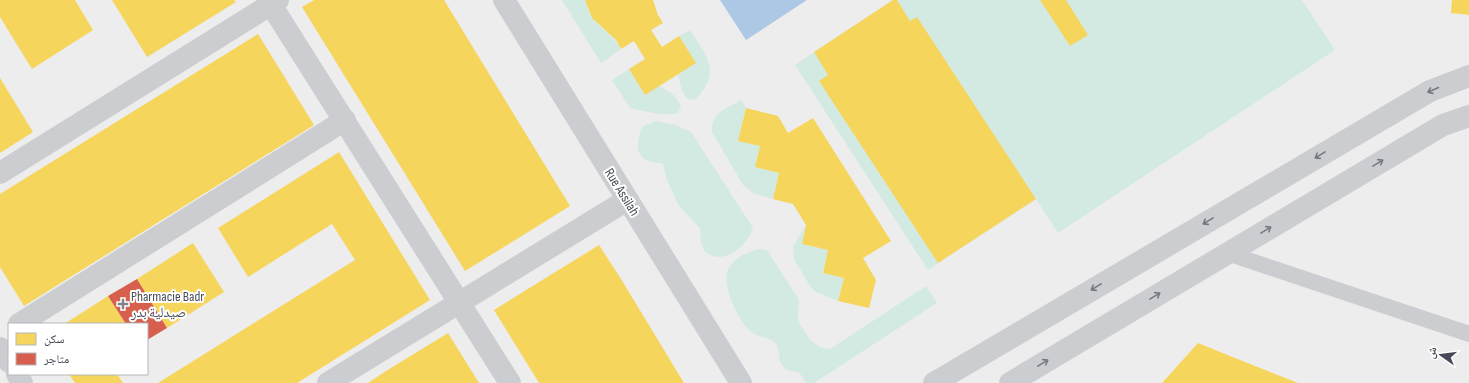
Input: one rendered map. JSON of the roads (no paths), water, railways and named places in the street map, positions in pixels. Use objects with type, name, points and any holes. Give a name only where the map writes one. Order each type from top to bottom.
[{"type":"main road","points":[[934,383],[1430,90],[1469,76]]},
{"type":"main road","points":[[1010,383],[1443,125],[1469,116]]},
{"type":"street","name":"Rue Assilah","points":[[504,0],[741,383]]},
{"type":"street","points":[[0,173],[272,1],[345,120],[461,302],[510,383]]},
{"type":"street","points":[[21,323],[345,120]]},
{"type":"street","points":[[328,383],[627,200]]},
{"type":"street","points":[[0,348],[8,360]]},
{"type":"lane","points":[[1227,253],[1469,334]]},
{"type":"water","points":[[720,0],[807,0],[746,40]]},
{"type":"place","name":"Pharmacie Badr صيدلية بدر","points":[[123,304]]}]
